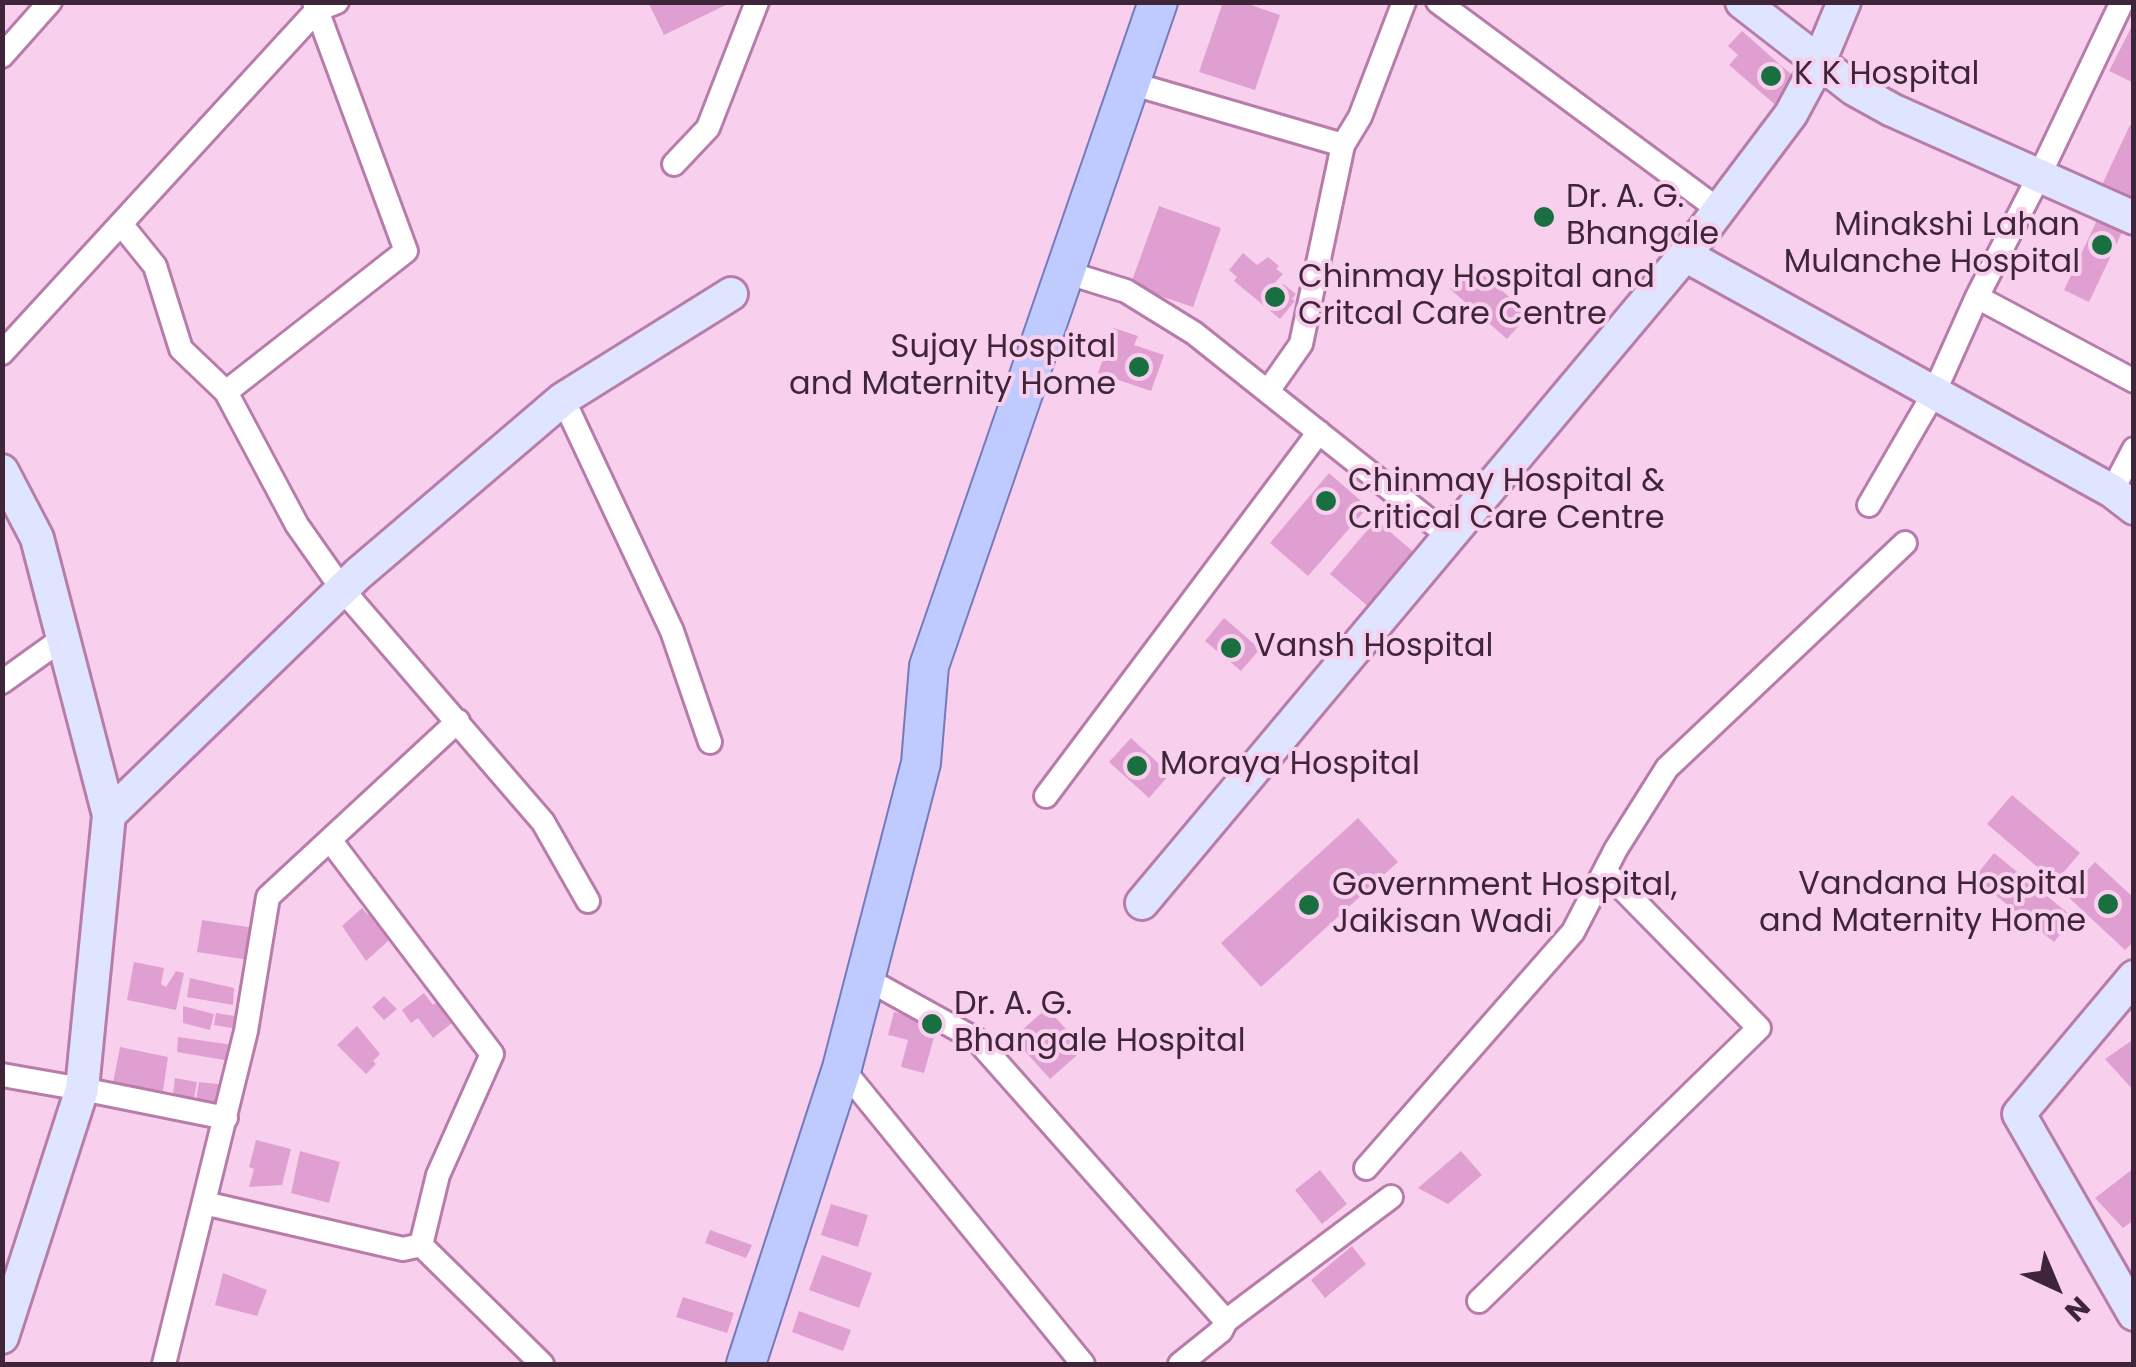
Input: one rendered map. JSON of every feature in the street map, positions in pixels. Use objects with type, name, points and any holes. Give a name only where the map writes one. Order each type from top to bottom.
[{"type":"main road","points":[[746,1364],[842,1068],[866,978],[921,763],[929,666],[1158,2]]},
{"type":"street","points":[[2,56],[50,2]]},
{"type":"street","points":[[674,164],[708,128],[757,2]]},
{"type":"street","points":[[1268,391],[1301,344],[1343,146],[1360,117],[1404,2]]},
{"type":"street","points":[[1438,2],[1718,210]]},
{"type":"street","points":[[1742,2],[1854,89],[1892,110],[2134,218]]},
{"type":"street","points":[[1142,902],[1685,255],[1791,114],[1819,62],[1844,2]]},
{"type":"street","points":[[1869,505],[1934,392],[2122,2]]},
{"type":"street","points":[[2,354],[323,5],[406,251],[226,392]]},
{"type":"street","points":[[1130,83],[1343,146]]},
{"type":"street","points":[[121,224],[155,266],[181,349],[226,392],[296,525],[342,589],[543,822],[588,901]]},
{"type":"street","points":[[1685,255],[2123,499],[2134,449]]},
{"type":"street","points":[[1066,272],[1126,292],[1194,333],[1449,536]]},
{"type":"street","points":[[108,814],[342,589],[563,400],[731,294]]},
{"type":"street","points":[[1976,298],[2134,381]]},
{"type":"street","points":[[563,400],[672,631],[710,742]]},
{"type":"street","points":[[1046,796],[1319,432]]},
{"type":"street","points":[[2,1337],[82,1089],[108,814],[37,538],[8,493]]},
{"type":"street","points":[[1366,1168],[1573,932],[1616,849],[1667,768],[1905,542]]},
{"type":"street","points":[[2,682],[62,638]]},
{"type":"street","points":[[164,1364],[246,1030],[268,897],[458,720]]},
{"type":"street","points":[[330,840],[492,1054],[438,1175],[422,1245]]},
{"type":"street","points":[[1479,1300],[1759,1028],[1605,871]]},
{"type":"street","points":[[2134,976],[2019,1114],[2134,1314]]},
{"type":"street","points":[[866,978],[977,1040],[1226,1321]]},
{"type":"street","points":[[842,1068],[1072,1361]]},
{"type":"street","points":[[2,1076],[226,1118]]},
{"type":"street","points":[[1180,1364],[1221,1331],[1226,1321],[1391,1197]]},
{"type":"street","points":[[204,1203],[402,1249],[422,1245]]},
{"type":"street","points":[[422,1245],[542,1364]]},
{"type":"building","points":[[648,2],[732,2],[664,35]]},
{"type":"building","points":[[1223,2],[1242,2],[1280,15],[1255,90],[1199,72]]},
{"type":"building","points":[[2134,22],[2134,83],[2109,71]]},
{"type":"building","points":[[1742,31],[1801,83],[1779,108],[1729,65],[1738,55],[1728,46]]},
{"type":"building","points":[[2130,125],[2134,127],[2134,190],[2128,202],[2100,189]]},
{"type":"building","points":[[1159,206],[1221,228],[1193,307],[1130,286]]},
{"type":"building","points":[[2101,212],[2126,224],[2089,302],[2064,290]]},
{"type":"building","points":[[1243,253],[1257,265],[1268,257],[1283,274],[1272,286],[1277,290],[1283,284],[1296,294],[1280,319],[1234,281],[1237,277],[1229,270]]},
{"type":"building","points":[[1472,265],[1529,314],[1507,339],[1450,289]]},
{"type":"building","points":[[1114,328],[1138,336],[1134,345],[1164,355],[1151,391],[1098,373]]},
{"type":"building","points":[[1329,473],[1368,507],[1308,576],[1270,543]]},
{"type":"building","points":[[1376,520],[1416,554],[1370,608],[1330,574]]},
{"type":"building","points":[[1224,618],[1260,649],[1241,671],[1205,641]]},
{"type":"building","points":[[1131,738],[1170,774],[1149,798],[1109,762]]},
{"type":"building","points":[[2012,795],[2080,853],[2055,882],[1987,824]]},
{"type":"building","points":[[1358,818],[1398,862],[1261,987],[1221,943]]},
{"type":"building","points":[[1994,853],[2074,918],[2054,942],[1974,878]]},
{"type":"building","points":[[2095,862],[2134,898],[2134,941],[2125,950],[2065,894]]},
{"type":"building","points":[[362,908],[368,915],[377,911],[397,933],[366,961],[342,926]]},
{"type":"building","points":[[202,920],[254,928],[249,960],[197,952]]},
{"type":"building","points":[[134,962],[164,968],[161,984],[166,987],[176,971],[184,973],[176,1010],[127,1000]]},
{"type":"building","points":[[190,978],[234,988],[233,1005],[187,997]]},
{"type":"building","points":[[424,993],[433,1005],[443,998],[453,1011],[446,1016],[452,1023],[433,1038],[418,1018],[411,1023],[402,1010]]},
{"type":"building","points":[[384,996],[397,1009],[384,1020],[372,1007]]},
{"type":"building","points":[[183,1006],[214,1014],[210,1030],[183,1023]]},
{"type":"building","points":[[1047,1008],[1084,1049],[1050,1079],[1013,1038]]},
{"type":"building","points":[[894,1012],[938,1023],[924,1073],[901,1067],[908,1040],[888,1035]]},
{"type":"building","points":[[216,1013],[244,1021],[243,1030],[214,1025]]},
{"type":"building","points":[[357,1026],[380,1054],[366,1074],[337,1045]]},
{"type":"building","points":[[178,1037],[240,1046],[236,1062],[177,1052]]},
{"type":"building","points":[[2134,1039],[2134,1091],[2105,1059]]},
{"type":"building","points":[[120,1047],[168,1057],[163,1091],[113,1083]]},
{"type":"building","points":[[175,1078],[197,1082],[194,1098],[173,1094]]},
{"type":"building","points":[[199,1082],[226,1085],[223,1104],[196,1100]]},
{"type":"building","points":[[256,1140],[291,1149],[282,1185],[249,1187]]},
{"type":"building","points":[[300,1151],[340,1162],[329,1203],[291,1193]]},
{"type":"building","points":[[1461,1151],[1482,1175],[1448,1204],[1418,1188]]},
{"type":"building","points":[[2134,1168],[2134,1220],[2123,1228],[2095,1198]]},
{"type":"building","points":[[1320,1170],[1347,1204],[1322,1224],[1295,1190]]},
{"type":"building","points":[[831,1204],[868,1215],[858,1247],[821,1235]]},
{"type":"building","points":[[710,1230],[752,1245],[746,1258],[705,1243]]},
{"type":"building","points":[[1352,1246],[1366,1264],[1325,1298],[1311,1280]]},
{"type":"building","points":[[822,1255],[872,1273],[859,1308],[809,1290]]},
{"type":"building","points":[[223,1273],[267,1290],[257,1316],[215,1305]]},
{"type":"building","points":[[683,1297],[734,1313],[727,1333],[676,1317]]},
{"type":"building","points":[[799,1311],[851,1330],[843,1351],[792,1332]]},
{"type":"place","name":"K K Hospital","points":[[1771,76]]},
{"type":"place","name":"Dr. A. G. Bhangale","points":[[1544,217]]},
{"type":"place","name":"Minakshi Lahan Mulanche Hospital","points":[[2102,245]]},
{"type":"place","name":"Chinmay Hospital and Critcal Care Centre","points":[[1275,297]]},
{"type":"place","name":"Sujay Hospital and Maternity Home","points":[[1139,367]]},
{"type":"place","name":"Chinmay Hospital & Critical Care Centre","points":[[1326,501]]},
{"type":"place","name":"Vansh Hospital","points":[[1231,648]]},
{"type":"place","name":"Moraya Hospital","points":[[1137,766]]},
{"type":"place","name":"Vandana Hospital and Maternity Home","points":[[2108,904]]},
{"type":"place","name":"Government Hospital, Jaikisan Wadi","points":[[1309,905]]},
{"type":"place","name":"Dr. A. G. Bhangale Hospital","points":[[932,1024]]}]
